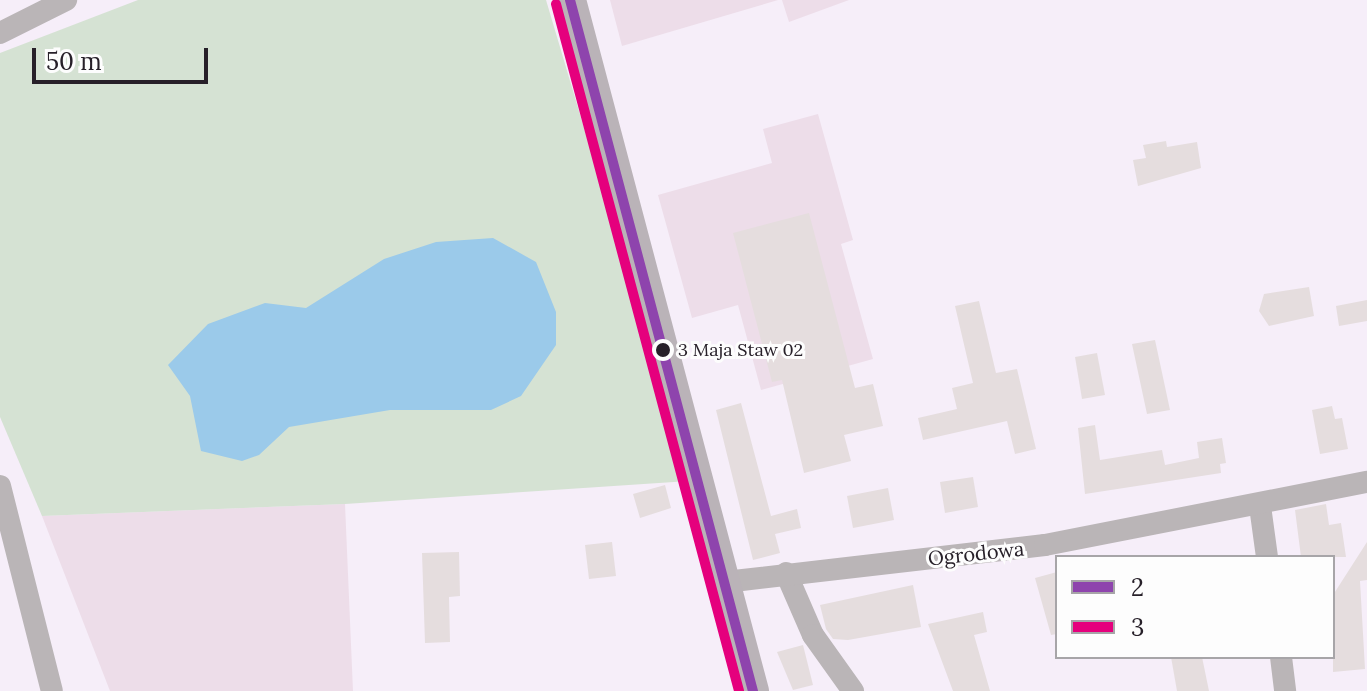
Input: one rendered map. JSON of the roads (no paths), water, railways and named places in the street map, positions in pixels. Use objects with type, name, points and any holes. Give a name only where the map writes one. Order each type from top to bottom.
[{"type":"street","points":[[0,33],[66,0]]},
{"type":"street","points":[[570,0],[753,691]]},
{"type":"street","name":"Ogrodowa","points":[[725,582],[1045,545],[1260,506],[1367,482]]},
{"type":"street","points":[[0,486],[52,691]]},
{"type":"street","points":[[1260,506],[1267,555]]},
{"type":"street","points":[[786,573],[813,635],[853,691]]},
{"type":"street","points":[[1281,659],[1285,691]]},
{"type":"water","points":[[493,238],[536,262],[556,312],[556,345],[521,396],[491,410],[390,410],[289,427],[259,455],[242,461],[201,451],[190,396],[168,365],[208,324],[265,303],[306,308],[384,259],[436,242]]},
{"type":"place","name":"3 Maja Staw 02","points":[[663,350]]}]
